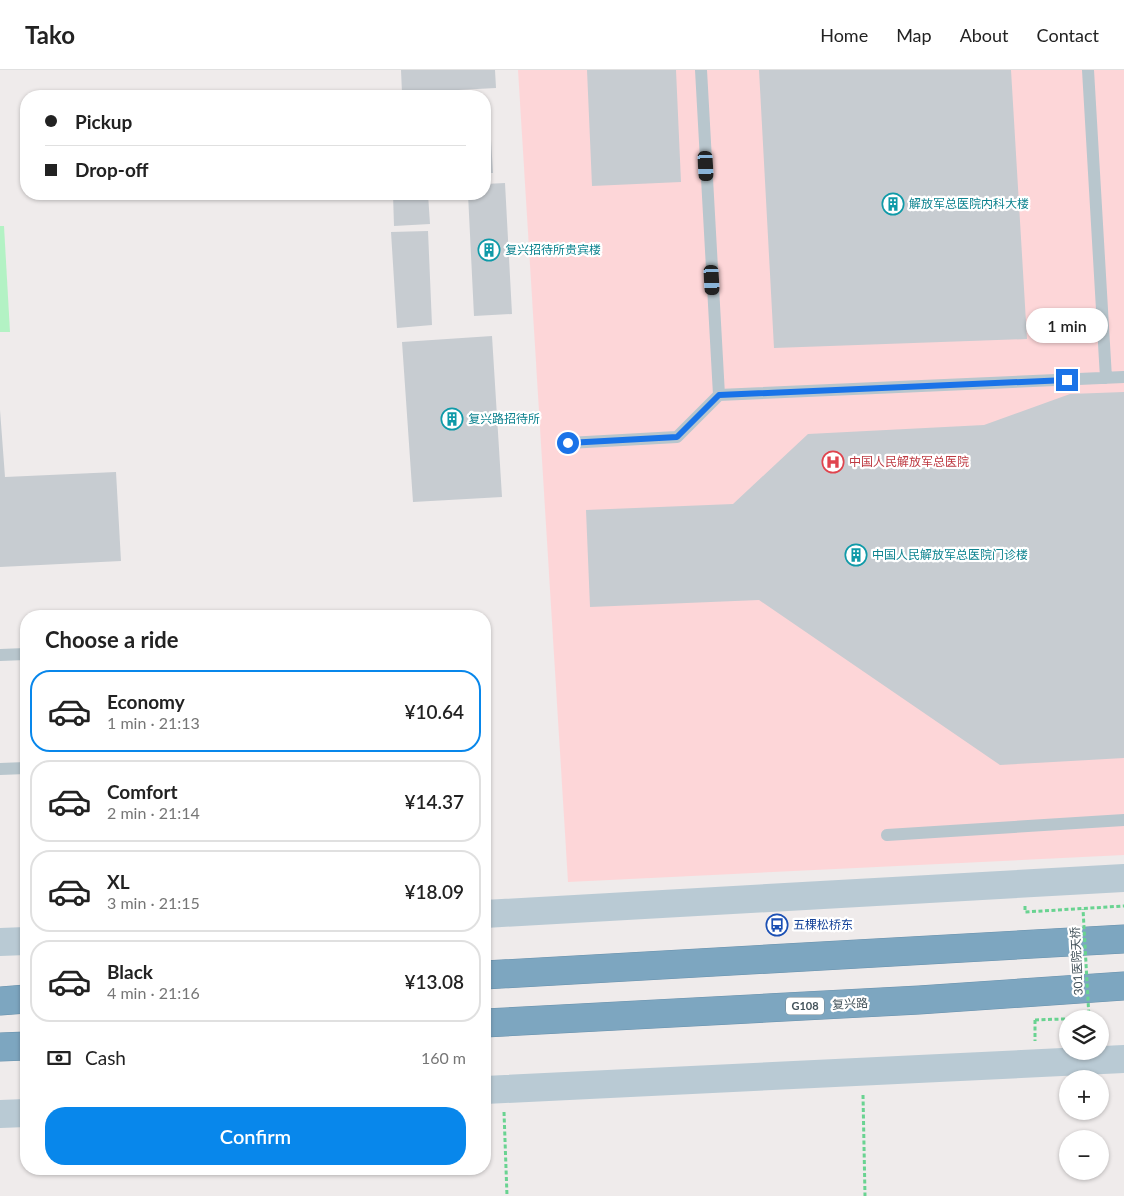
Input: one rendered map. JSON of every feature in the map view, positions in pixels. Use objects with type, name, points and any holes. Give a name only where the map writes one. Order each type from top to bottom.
[{"type":"highway","points":[[491,975],[1124,939]]},
{"type":"highway","name":"复兴路","points":[[491,1023],[919,1000],[1124,986]]},
{"type":"highway","points":[[0,1000],[20,999]]},
{"type":"highway","points":[[0,1047],[20,1046]]},
{"type":"street","points":[[491,914],[1124,878]]},
{"type":"street","points":[[0,942],[20,941]]},
{"type":"street","points":[[494,1089],[1124,1059]]},
{"type":"street","points":[[0,1114],[20,1113]]},
{"type":"lane","points":[[701,70],[719,395]]},
{"type":"lane","points":[[1088,70],[1106,378]]},
{"type":"lane","points":[[568,443],[677,437],[719,395],[1124,377]]},
{"type":"lane","points":[[0,655],[20,654]]},
{"type":"lane","points":[[0,769],[20,768]]},
{"type":"lane","points":[[887,835],[1124,820]]},
{"type":"path","points":[[1025,912],[1124,906]]},
{"type":"path","name":"301医院天桥","points":[[1035,1020],[1089,1018],[1083,909]]},
{"type":"path","points":[[863,1071],[865,1196]]},
{"type":"path","points":[[494,1089],[507,1196]]},
{"type":"shaded area","name":"中国人民解放军总医院","points":[[518,70],[1124,70],[1124,855],[568,882]]},
{"type":"green space","points":[[0,226],[4,226],[10,332],[0,332]]},
{"type":"building","points":[[401,70],[495,70],[496,88],[402,90]]},
{"type":"building","points":[[587,70],[676,70],[681,182],[592,186]]},
{"type":"building","name":"解放军总医院内科大楼","points":[[759,70],[1011,70],[1027,339],[774,348]]},
{"type":"building","points":[[491,140],[493,173],[491,173]]},
{"type":"building","name":"复兴招待所贵宾楼","points":[[505,183],[512,314],[474,316],[468,200],[491,200],[491,184]]},
{"type":"building","points":[[393,200],[428,200],[430,224],[394,226]]},
{"type":"building","points":[[428,231],[432,325],[397,328],[391,232]]},
{"type":"building","name":"复兴路招待所","points":[[492,336],[502,497],[413,502],[402,342]]},
{"type":"building","name":"中国人民解放军总医院门诊楼","points":[[1124,392],[1124,758],[1000,765],[759,600],[590,607],[586,510],[733,504],[808,434],[984,425],[1070,394]]},
{"type":"building","points":[[0,410],[5,477],[116,472],[121,561],[0,567]]},
{"type":"place","name":"解放军总医院内科大楼","points":[[893,204]]},
{"type":"place","name":"复兴招待所贵宾楼","points":[[489,250]]},
{"type":"place","name":"复兴路招待所","points":[[452,419]]},
{"type":"place","name":"中国人民解放军总医院","points":[[833,462]]},
{"type":"place","name":"中国人民解放军总医院门诊楼","points":[[856,555]]},
{"type":"place","name":"五棵松桥东","points":[[777,925]]},
{"type":"route","points":[[568,443],[677,437],[719,395],[1067,380]]}]
